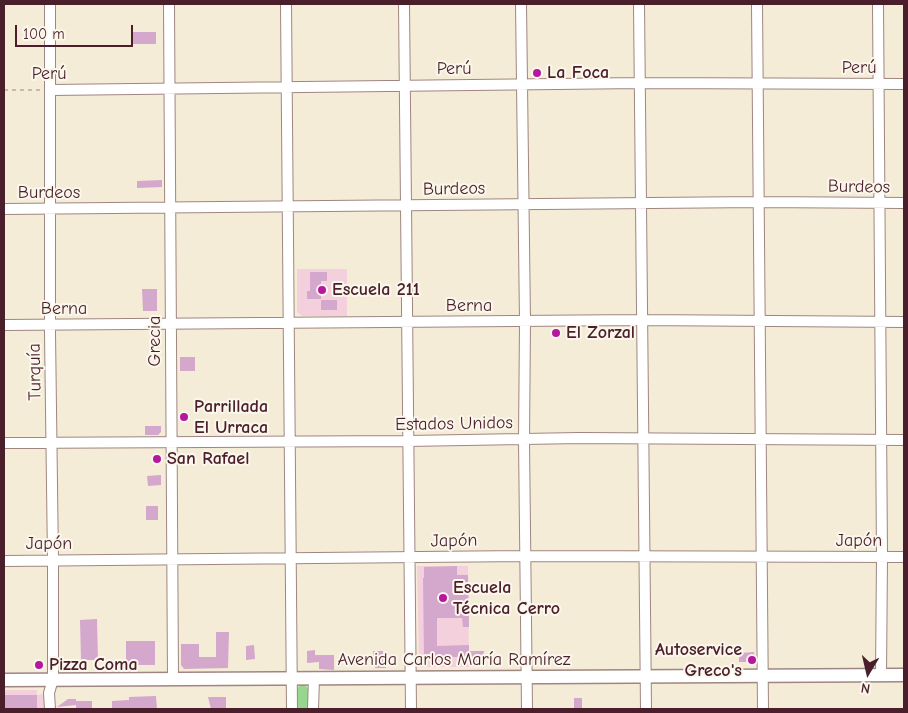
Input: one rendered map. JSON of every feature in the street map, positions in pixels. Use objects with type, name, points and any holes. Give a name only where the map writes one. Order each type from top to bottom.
[{"type":"main road","name":"Avenida Carlos María Ramírez","points":[[4,680],[904,675]]},
{"type":"street","name":"Turquía","points":[[50,4],[50,325],[53,443],[53,679],[49,693],[50,709]]},
{"type":"street","name":"Grecia","points":[[169,4],[173,679]]},
{"type":"street","points":[[286,4],[292,709]]},
{"type":"street","points":[[404,4],[411,709]]},
{"type":"street","points":[[521,4],[527,709]]},
{"type":"street","points":[[639,4],[646,709]]},
{"type":"street","points":[[757,4],[763,709]]},
{"type":"street","points":[[878,4],[877,84],[882,557],[880,675]]},
{"type":"street","name":"Perú","points":[[50,90],[640,83],[904,84]]},
{"type":"street","name":"Burdeos","points":[[4,210],[758,202],[904,203]]},
{"type":"street","name":"Berna","points":[[4,325],[642,320],[904,322]]},
{"type":"street","name":"Estados Unidos","points":[[4,443],[761,438],[904,440]]},
{"type":"street","name":"Japón","points":[[4,561],[525,556],[904,557]]},
{"type":"street","points":[[313,709],[314,678]]},
{"type":"path","name":"Perú","points":[[4,90],[50,90]]},
{"type":"shaded area","name":"Escuela 211","points":[[297,269],[347,269],[347,316],[302,316],[297,312]]},
{"type":"shaded area","name":"Escuela Técnica Cerro","points":[[417,566],[468,566],[469,667],[419,667]]},
{"type":"shaded area","points":[[4,690],[37,690],[37,695],[44,694],[45,709],[4,709]]},
{"type":"green space","points":[[300,685],[305,685],[308,688],[308,709],[296,709],[296,690]]},
{"type":"building","points":[[131,32],[156,32],[156,44],[131,44]]},
{"type":"building","points":[[162,180],[162,187],[137,188],[137,181]]},
{"type":"building","points":[[310,272],[327,272],[327,281],[321,281],[321,299],[307,299],[307,291],[310,291]]},
{"type":"building","points":[[142,289],[157,289],[157,311],[143,311]]},
{"type":"building","points":[[321,300],[337,300],[337,310],[321,310]]},
{"type":"building","points":[[180,357],[195,357],[195,371],[180,371]]},
{"type":"building","points":[[145,426],[161,426],[161,432],[158,435],[145,435]]},
{"type":"building","points":[[161,475],[161,485],[148,486],[147,476]]},
{"type":"building","points":[[146,506],[158,506],[158,520],[146,520]]},
{"type":"building","name":"Escuela Técnica Cerro","points":[[457,566],[457,575],[468,575],[469,627],[463,627],[462,618],[437,618],[437,646],[469,645],[469,651],[484,651],[482,664],[472,663],[472,657],[424,657],[424,567]]},
{"type":"building","points":[[97,619],[98,660],[81,660],[80,620]]},
{"type":"building","points":[[216,632],[229,632],[228,668],[184,669],[181,665],[181,644],[199,644],[199,657],[216,657]]},
{"type":"building","points":[[126,641],[155,641],[155,665],[126,665]]},
{"type":"building","points":[[254,645],[255,659],[246,660],[246,646]]},
{"type":"building","points":[[315,650],[315,655],[334,655],[334,670],[319,669],[319,662],[307,663],[307,651]]},
{"type":"building","points":[[373,651],[383,651],[383,657],[386,657],[386,668],[375,668]]},
{"type":"building","points":[[754,652],[755,662],[739,662],[739,653]]},
{"type":"building","points":[[4,695],[37,695],[37,709],[4,709]]},
{"type":"building","points":[[156,696],[157,709],[112,709],[112,701],[129,700],[129,697]]},
{"type":"building","points":[[208,697],[226,697],[226,709],[211,709]]},
{"type":"building","points":[[574,698],[582,698],[582,709],[574,709]]},
{"type":"building","points":[[68,699],[92,701],[92,709],[76,709],[76,705],[57,707]]},
{"type":"place","name":"La Foca","points":[[537,73]]},
{"type":"place","name":"Escuela 211","points":[[322,290]]},
{"type":"place","name":"El Zorzal","points":[[556,333]]},
{"type":"place","name":"Parrillada El Urraca","points":[[184,417]]},
{"type":"place","name":"San Rafael","points":[[157,459]]},
{"type":"place","name":"Escuela Técnica Cerro","points":[[443,598]]},
{"type":"place","name":"Autoservice Greco's","points":[[752,660]]},
{"type":"place","name":"Pizza Coma","points":[[39,665]]}]
